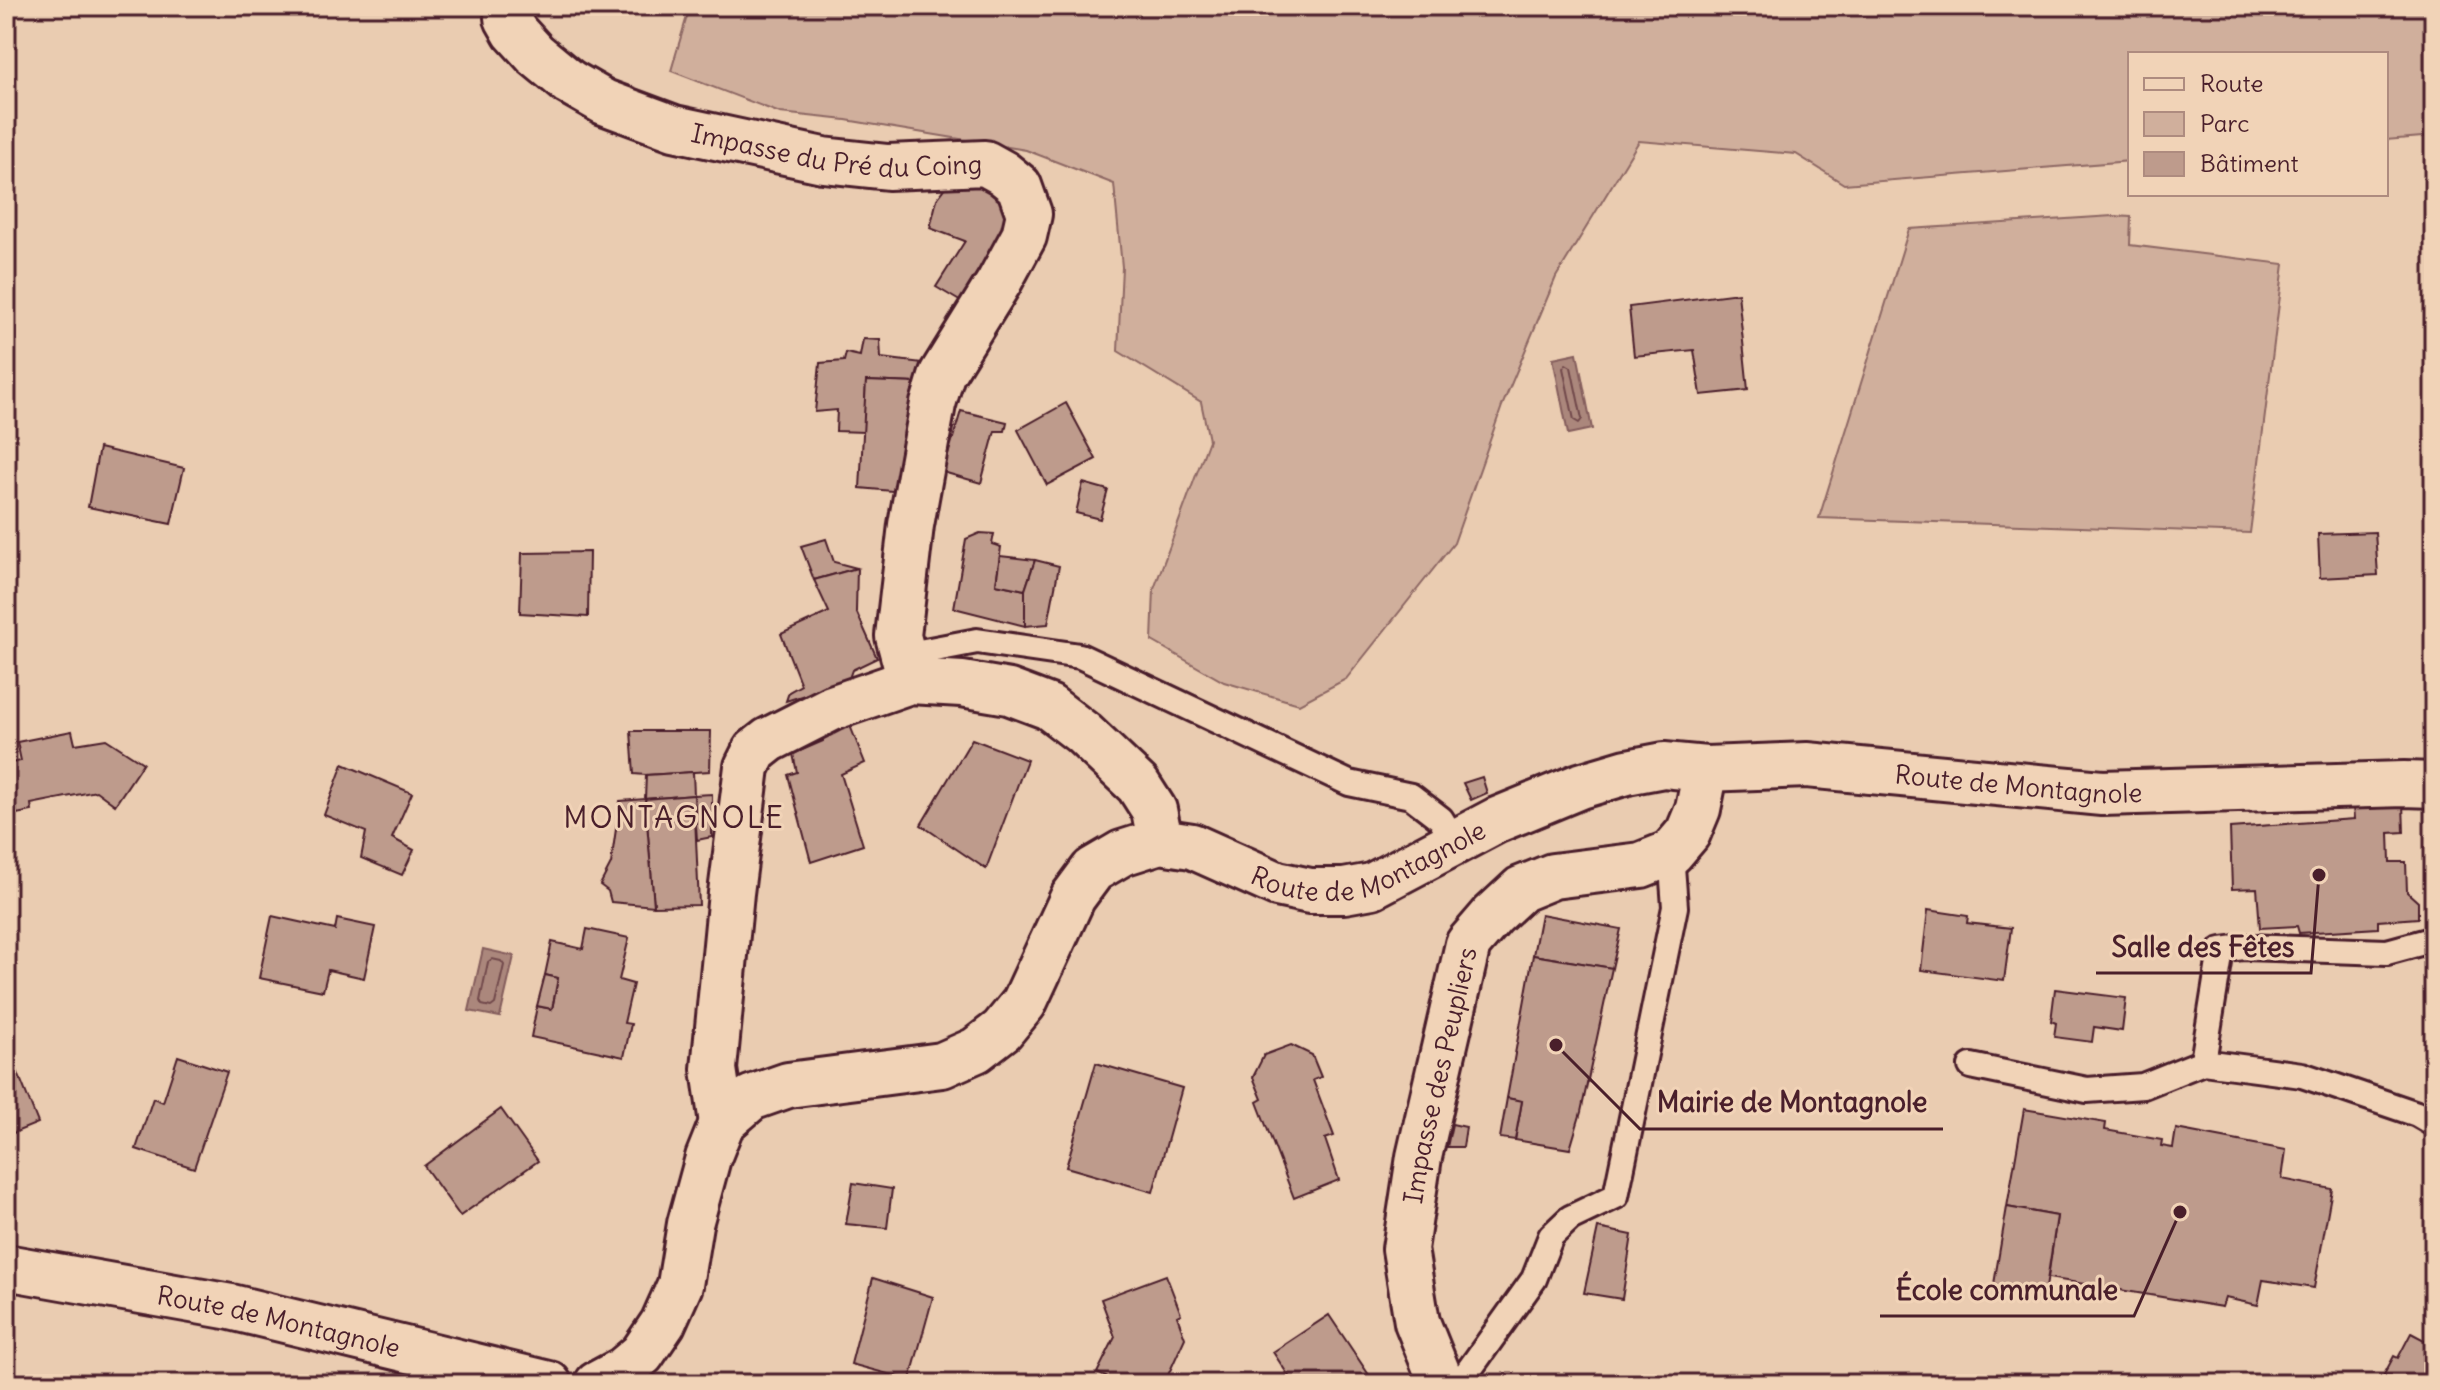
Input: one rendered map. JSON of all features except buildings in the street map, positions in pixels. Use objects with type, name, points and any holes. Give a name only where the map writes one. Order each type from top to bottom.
[{"type":"street","name":"Impasse du Pré du Coing","points":[[508,6],[507,18],[515,32],[535,54],[569,82],[604,102],[674,128],[823,160],[888,167],[985,163],[1019,186],[1029,214],[1024,236],[942,374],[933,404],[911,525],[898,636],[907,668]]},
{"type":"street","points":[[722,1123],[714,1069],[747,767],[755,751],[789,729],[907,668],[962,684],[1009,692],[1049,707],[1083,733],[1138,785],[1154,810],[1160,841]]},
{"type":"street","name":"Route de Montagnole","points":[[614,1379],[642,1354],[652,1340],[680,1285],[690,1224],[708,1158],[722,1123],[751,1098],[788,1085],[942,1065],[976,1050],[1002,1030],[1024,1003],[1073,897],[1093,870],[1122,853],[1160,841],[1192,846],[1277,884],[1310,891],[1344,891],[1372,886],[1497,820],[1580,786],[1664,765],[1706,769],[1807,765],[2102,793],[2434,785]]},
{"type":"street","points":[[1671,853],[1688,833],[1698,809],[1706,769]]},
{"type":"street","name":"Impasse des Peupliers","points":[[1442,1384],[1417,1322],[1405,1249],[1419,1157],[1468,944],[1521,889],[1553,876],[1641,865],[1671,853]]},
{"type":"street","name":"Route de Montagnole","points":[[6,1267],[231,1307],[549,1384]]},
{"type":"lane","points":[[907,668],[977,641],[1080,656],[1349,783],[1411,796],[1441,819],[1455,842]]},
{"type":"lane","points":[[1459,1384],[1534,1279],[1551,1236],[1570,1218],[1616,1196],[1675,907],[1671,853]]},
{"type":"lane","points":[[2203,1062],[2221,950],[2244,947],[2387,952],[2434,937]]},
{"type":"lane","points":[[1971,1066],[2087,1090],[2143,1086],[2203,1062],[2302,1075],[2417,1114],[2434,1124]]},
{"type":"green space","points":[[690,6],[947,6],[976,10],[998,6],[2434,6],[2434,136],[2388,140],[2388,52],[2128,52],[2128,161],[1844,184],[1796,154],[1639,141],[1556,277],[1502,406],[1454,543],[1346,679],[1299,704],[1224,682],[1152,641],[1154,589],[1209,440],[1201,402],[1118,351],[1122,267],[1114,184],[1026,150],[846,120],[780,113],[671,71]]},
{"type":"green space","points":[[2131,217],[2130,245],[2284,264],[2250,533],[1819,518],[1909,229]]},
{"type":"water","points":[[1577,353],[1592,429],[1568,434],[1553,358]]},
{"type":"water","points":[[483,949],[514,956],[500,1017],[469,1011]]},
{"type":"place","name":"Salle des Fêtes","points":[[2319,875]]},
{"type":"place","name":"Mairie de Montagnole","points":[[1556,1045]]},
{"type":"place","name":"École communale","points":[[2180,1212]]},
{"type":"district","name":"MONTAGNOLE","points":[[674,817]]}]
